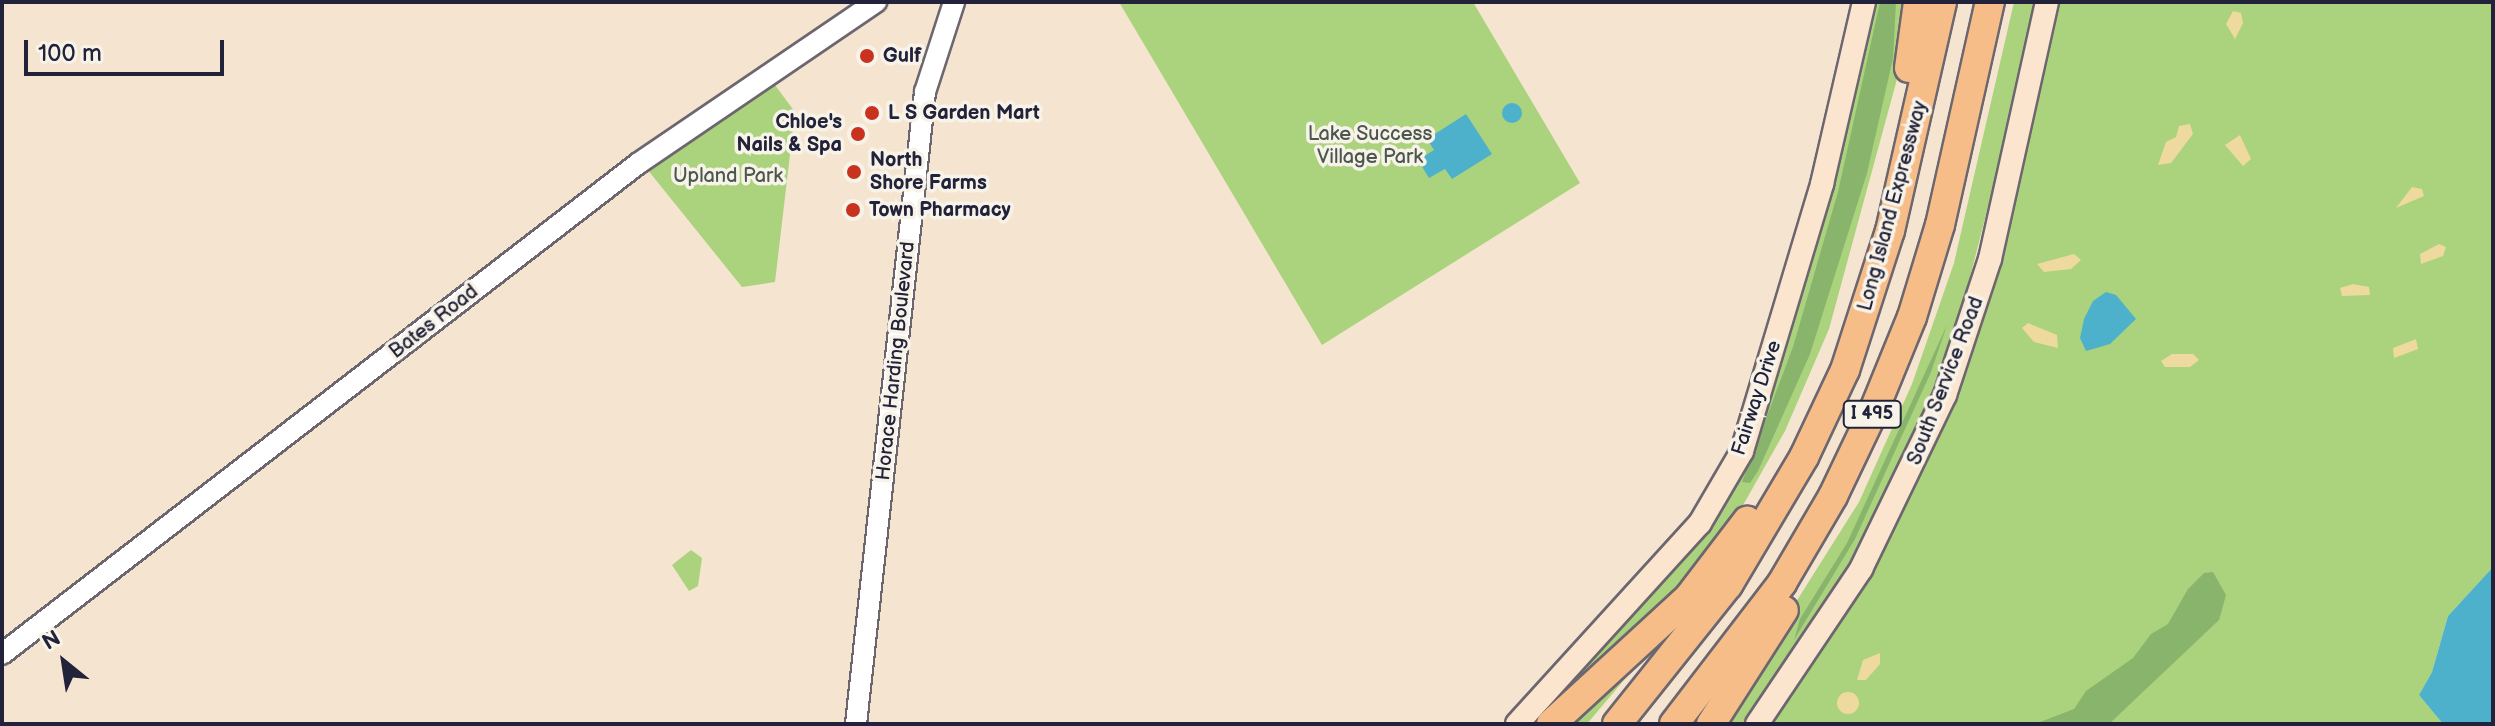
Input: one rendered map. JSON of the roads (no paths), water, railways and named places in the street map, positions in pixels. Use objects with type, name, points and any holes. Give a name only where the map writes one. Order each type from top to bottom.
[{"type":"highway","points":[[1902,183],[1918,2]]},
{"type":"highway","name":"Long Island Expressway","points":[[1617,724],[1710,611],[1780,502],[1845,370],[1877,277],[1902,183],[1942,2]]},
{"type":"highway","name":"I 495","points":[[1674,724],[1773,596],[1833,496],[1894,365],[1926,271],[1990,2]]},
{"type":"highway","points":[[1551,724],[1671,615],[1729,549],[1877,277]]},
{"type":"highway","points":[[1711,724],[1799,587],[1833,496]]},
{"type":"main road","name":"Fairway Drive","points":[[1517,724],[1700,523],[1742,451],[1822,184],[1864,2]]},
{"type":"main road","name":"South Service Road","points":[[1757,724],[1861,569],[1945,395],[1990,259],[2047,2]]},
{"type":"street","name":"Bates Road","points":[[2,654],[639,163],[876,2]]},
{"type":"street","name":"Horace Harding Boulevard","points":[[856,724],[925,92],[954,2]]},
{"type":"water","points":[[1508,103],[1516,103],[1522,113],[1516,123],[1508,123],[1502,117],[1502,109]]},
{"type":"water","points":[[1466,114],[1492,154],[1452,179],[1445,169],[1429,178],[1418,160],[1434,150],[1427,139]]},
{"type":"water","points":[[2106,292],[2116,295],[2136,319],[2110,344],[2086,351],[2080,338],[2084,319],[2093,301]]},
{"type":"water","points":[[2493,567],[2493,724],[2443,724],[2419,695],[2432,672],[2448,616]]},
{"type":"place","name":"Gulf","points":[[867,56]]},
{"type":"place","name":"L S Garden Mart","points":[[872,113]]},
{"type":"place","name":"Chloe's Nails & Spa","points":[[858,134]]},
{"type":"place","name":"North Shore Farms","points":[[854,172]]},
{"type":"place","name":"Town Pharmacy","points":[[853,210]]},
{"type":"park label","name":"Lake Success Village Park","points":[[1370,146]]},
{"type":"park label","name":"Upland Park","points":[[728,176]]}]
